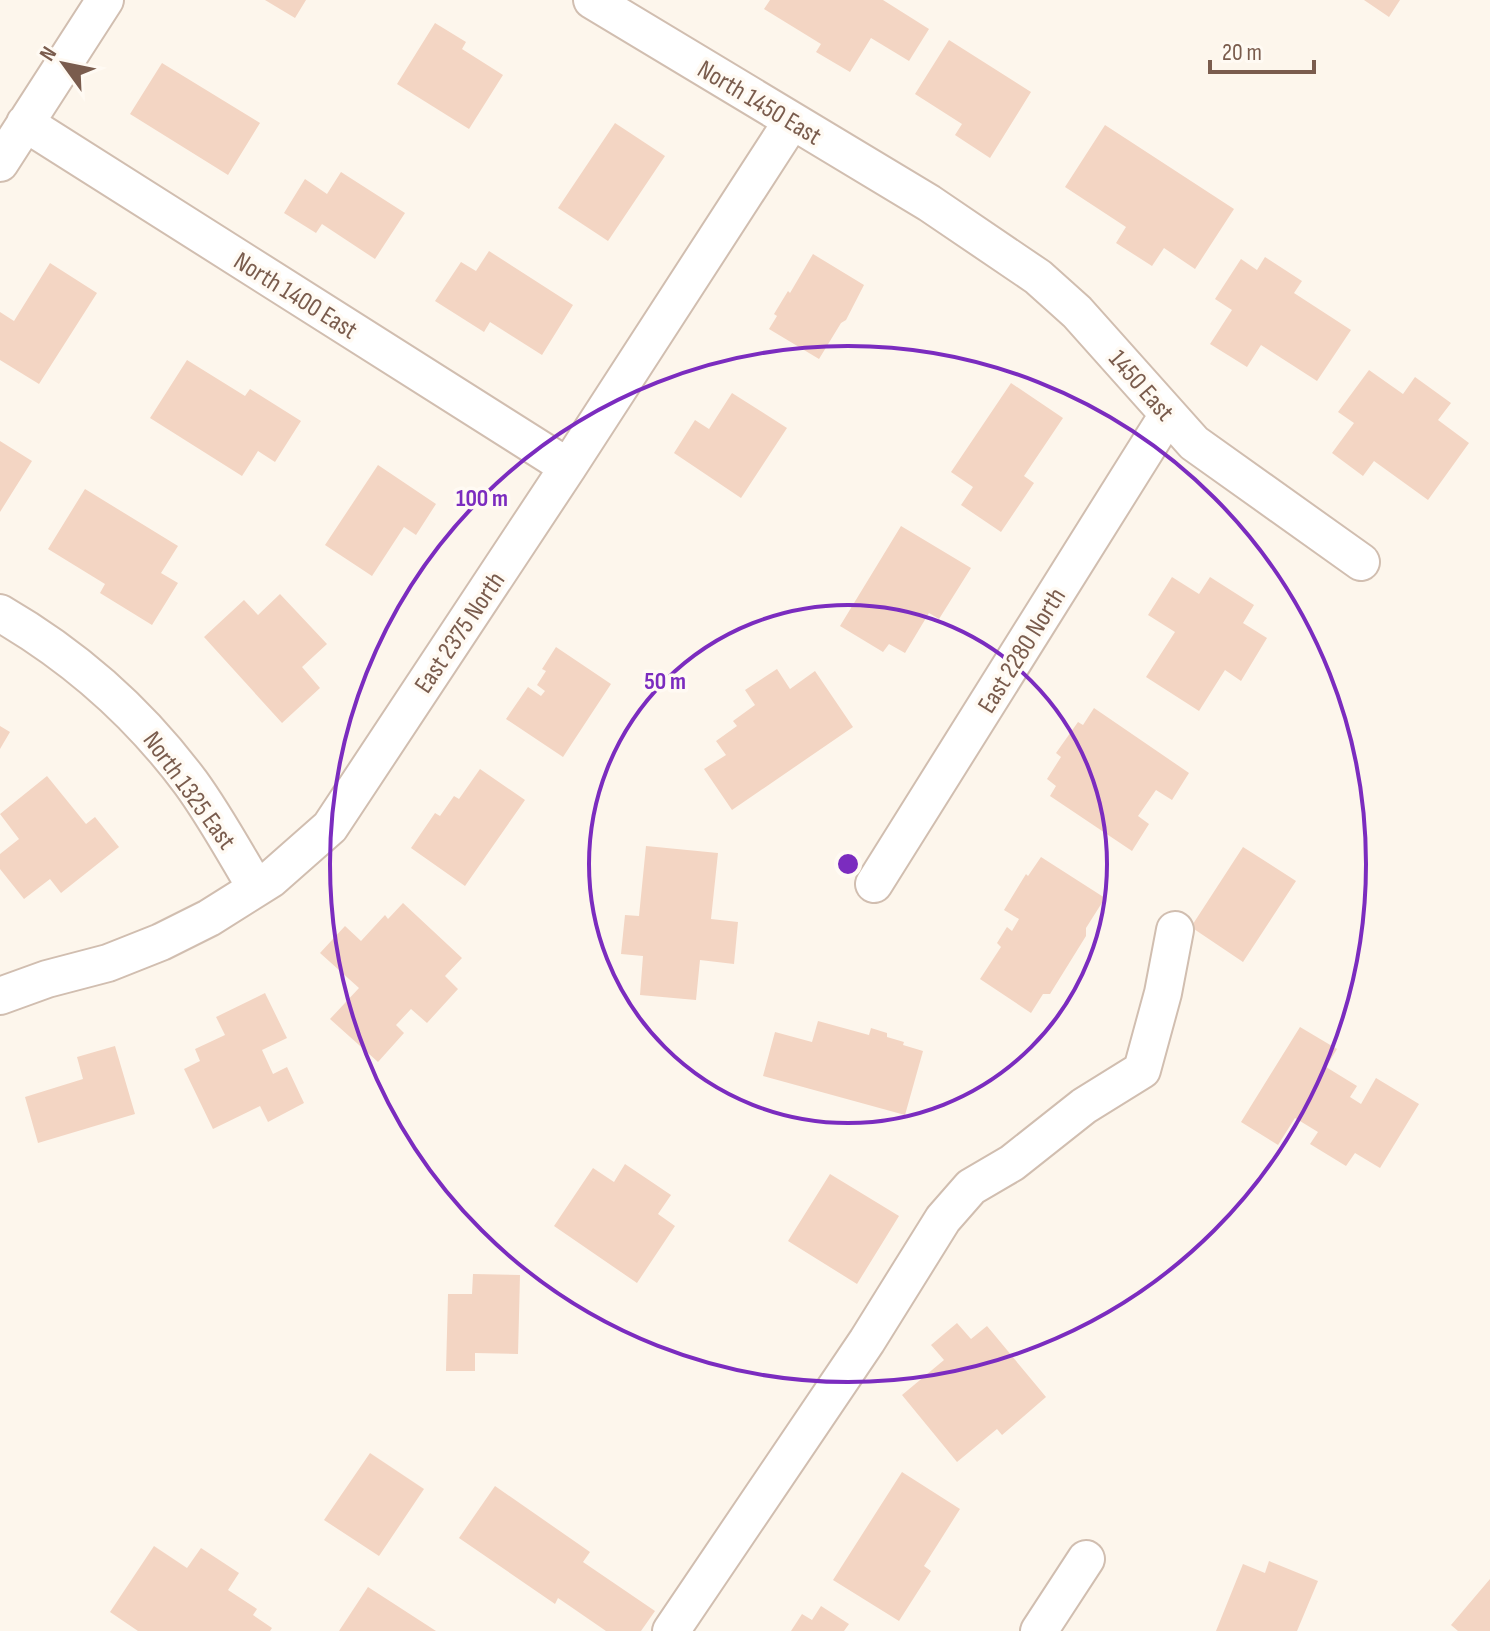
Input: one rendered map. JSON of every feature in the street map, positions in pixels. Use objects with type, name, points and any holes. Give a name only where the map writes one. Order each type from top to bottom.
[{"type":"street","points":[[0,163],[105,0]]},
{"type":"street","name":"North 1450 East","points":[[592,0],[929,203]]},
{"type":"street","name":"East 2375 North","points":[[0,996],[47,979],[108,963],[209,918],[271,879],[330,827],[792,121]]},
{"type":"street","name":"North 1400 East","points":[[25,123],[568,467]]},
{"type":"street","name":"1450 East","points":[[929,203],[1038,277],[1077,312],[1194,443],[1361,562]]},
{"type":"street","name":"East 2280 North","points":[[874,884],[1167,416]]},
{"type":"street","name":"North 1325 East","points":[[0,613],[43,638],[96,679],[148,729],[193,786],[256,888]]},
{"type":"street","points":[[671,1631],[867,1341],[943,1219],[971,1187],[1012,1163],[1084,1106],[1142,1070],[1163,993],[1175,930]]},
{"type":"street","points":[[1039,1631],[1086,1559]]},
{"type":"building","points":[[265,0],[306,0],[295,18]]},
{"type":"building","points":[[770,0],[883,0],[929,29],[909,61],[871,38],[850,72],[816,52],[821,44],[764,9]]},
{"type":"building","points":[[1364,0],[1400,0],[1389,17]]},
{"type":"building","points":[[435,23],[466,42],[462,49],[503,75],[469,129],[397,84]]},
{"type":"building","points":[[949,40],[1031,92],[990,158],[955,135],[962,124],[915,94]]},
{"type":"building","points":[[162,63],[260,123],[228,175],[130,114]]},
{"type":"building","points":[[615,123],[665,156],[608,241],[558,208]]},
{"type":"building","points":[[1105,125],[1234,209],[1195,269],[1164,248],[1152,266],[1116,243],[1126,227],[1065,187]]},
{"type":"building","points":[[341,172],[405,213],[375,259],[322,224],[316,233],[284,213],[305,179],[327,194]]},
{"type":"building","points":[[489,251],[573,305],[542,355],[490,322],[484,332],[435,301],[461,262],[476,271]]},
{"type":"building","points":[[813,254],[864,285],[846,320],[841,323],[819,359],[769,329],[777,316],[774,314]]},
{"type":"building","points":[[1265,257],[1302,281],[1294,293],[1351,330],[1317,381],[1261,345],[1247,367],[1210,344],[1232,310],[1215,299],[1241,259],[1257,270]]},
{"type":"building","points":[[50,263],[97,293],[39,384],[0,360],[0,312],[14,321]]},
{"type":"building","points":[[187,360],[245,396],[250,389],[301,421],[275,462],[258,451],[242,476],[150,418]]},
{"type":"building","points":[[1369,370],[1403,394],[1415,377],[1451,403],[1438,420],[1469,443],[1428,500],[1374,461],[1363,476],[1332,453],[1354,423],[1338,412]]},
{"type":"building","points":[[1011,383],[1063,418],[1024,476],[1034,483],[1001,532],[961,505],[973,487],[951,472]]},
{"type":"building","points":[[732,393],[787,428],[741,498],[674,453],[695,420],[709,429]]},
{"type":"building","points":[[0,441],[32,461],[0,512]]},
{"type":"building","points":[[378,465],[436,504],[416,535],[404,527],[372,576],[325,545]]},
{"type":"building","points":[[85,489],[178,546],[161,573],[178,583],[152,625],[100,593],[105,584],[48,549]]},
{"type":"building","points":[[901,526],[971,568],[939,619],[929,613],[905,653],[889,644],[883,652],[840,626]]},
{"type":"building","points":[[1172,577],[1199,594],[1210,577],[1254,605],[1243,623],[1267,638],[1241,681],[1225,670],[1199,711],[1146,677],[1175,632],[1148,615]]},
{"type":"building","points":[[280,594],[327,644],[302,667],[320,688],[282,723],[204,637],[244,600],[258,615]]},
{"type":"building","points":[[556,647],[611,684],[563,757],[506,719],[528,687],[541,696],[545,691],[537,685],[546,671],[542,669]]},
{"type":"building","points":[[777,669],[790,689],[815,671],[853,727],[732,810],[704,769],[726,755],[716,741],[737,726],[733,721],[755,705],[745,690]]},
{"type":"building","points":[[1094,708],[1189,773],[1172,800],[1156,790],[1138,816],[1149,824],[1132,851],[1050,796],[1056,786],[1047,779],[1061,757],[1056,753],[1078,722],[1083,725]]},
{"type":"building","points":[[0,726],[10,732],[0,749]]},
{"type":"building","points":[[480,769],[525,800],[465,886],[411,848],[435,813],[440,816],[454,796],[459,799]]},
{"type":"building","points":[[47,776],[86,824],[95,817],[119,847],[61,893],[50,879],[24,899],[0,869],[0,854],[19,839],[0,814]]},
{"type":"building","points":[[646,846],[718,853],[711,919],[738,922],[734,964],[700,960],[696,1000],[640,995],[643,956],[621,954],[625,915],[639,916]]},
{"type":"building","points":[[1243,847],[1296,881],[1243,962],[1191,927]]},
{"type":"building","points":[[1041,857],[1105,898],[1086,928],[1086,936],[1050,994],[1043,994],[1031,1013],[980,979],[1001,947],[997,943],[1007,927],[1012,931],[1019,919],[1004,910],[1026,874],[1028,876]]},
{"type":"building","points":[[403,903],[462,958],[445,976],[458,989],[427,1023],[411,1009],[396,1025],[404,1033],[378,1062],[330,1019],[359,988],[320,953],[345,926],[361,941],[385,915],[388,919]]},
{"type":"building","points":[[265,993],[287,1038],[262,1050],[273,1074],[287,1067],[304,1103],[268,1122],[260,1106],[213,1129],[184,1069],[200,1061],[195,1049],[225,1035],[216,1017]]},
{"type":"building","points":[[818,1021],[869,1035],[871,1028],[904,1042],[903,1045],[923,1051],[905,1115],[763,1076],[775,1032],[812,1042]]},
{"type":"building","points":[[1300,1027],[1337,1049],[1326,1067],[1357,1086],[1350,1097],[1361,1104],[1376,1078],[1419,1104],[1380,1168],[1355,1153],[1346,1166],[1310,1144],[1318,1132],[1295,1118],[1278,1145],[1241,1122]]},
{"type":"building","points":[[115,1046],[135,1114],[38,1143],[25,1097],[83,1079],[77,1057]]},
{"type":"building","points":[[625,1164],[671,1195],[658,1214],[675,1226],[637,1283],[554,1226],[593,1168],[614,1182]]},
{"type":"building","points":[[830,1174],[899,1216],[857,1284],[788,1241]]},
{"type":"building","points":[[473,1274],[520,1275],[518,1354],[475,1353],[475,1371],[446,1371],[448,1294],[472,1294]]},
{"type":"building","points":[[957,1323],[971,1339],[987,1326],[1046,1397],[1002,1435],[997,1429],[957,1462],[902,1395],[944,1360],[931,1345]]},
{"type":"building","points":[[370,1453],[424,1489],[379,1556],[324,1520]]},
{"type":"building","points":[[902,1472],[960,1509],[924,1566],[931,1571],[899,1621],[833,1580]]},
{"type":"building","points":[[495,1486],[590,1552],[583,1562],[655,1611],[641,1631],[606,1631],[558,1598],[555,1604],[459,1538]]},
{"type":"building","points":[[154,1546],[187,1568],[201,1548],[239,1573],[228,1590],[257,1609],[253,1615],[272,1628],[270,1631],[138,1631],[110,1612]]},
{"type":"building","points":[[1269,1561],[1318,1581],[1297,1631],[1216,1631],[1243,1564],[1265,1573]]},
{"type":"building","points":[[1490,1579],[1490,1631],[1458,1631],[1451,1625]]},
{"type":"building","points":[[368,1587],[436,1631],[339,1631]]},
{"type":"building","points":[[821,1606],[849,1624],[844,1631],[791,1631],[802,1614],[812,1620]]}]
